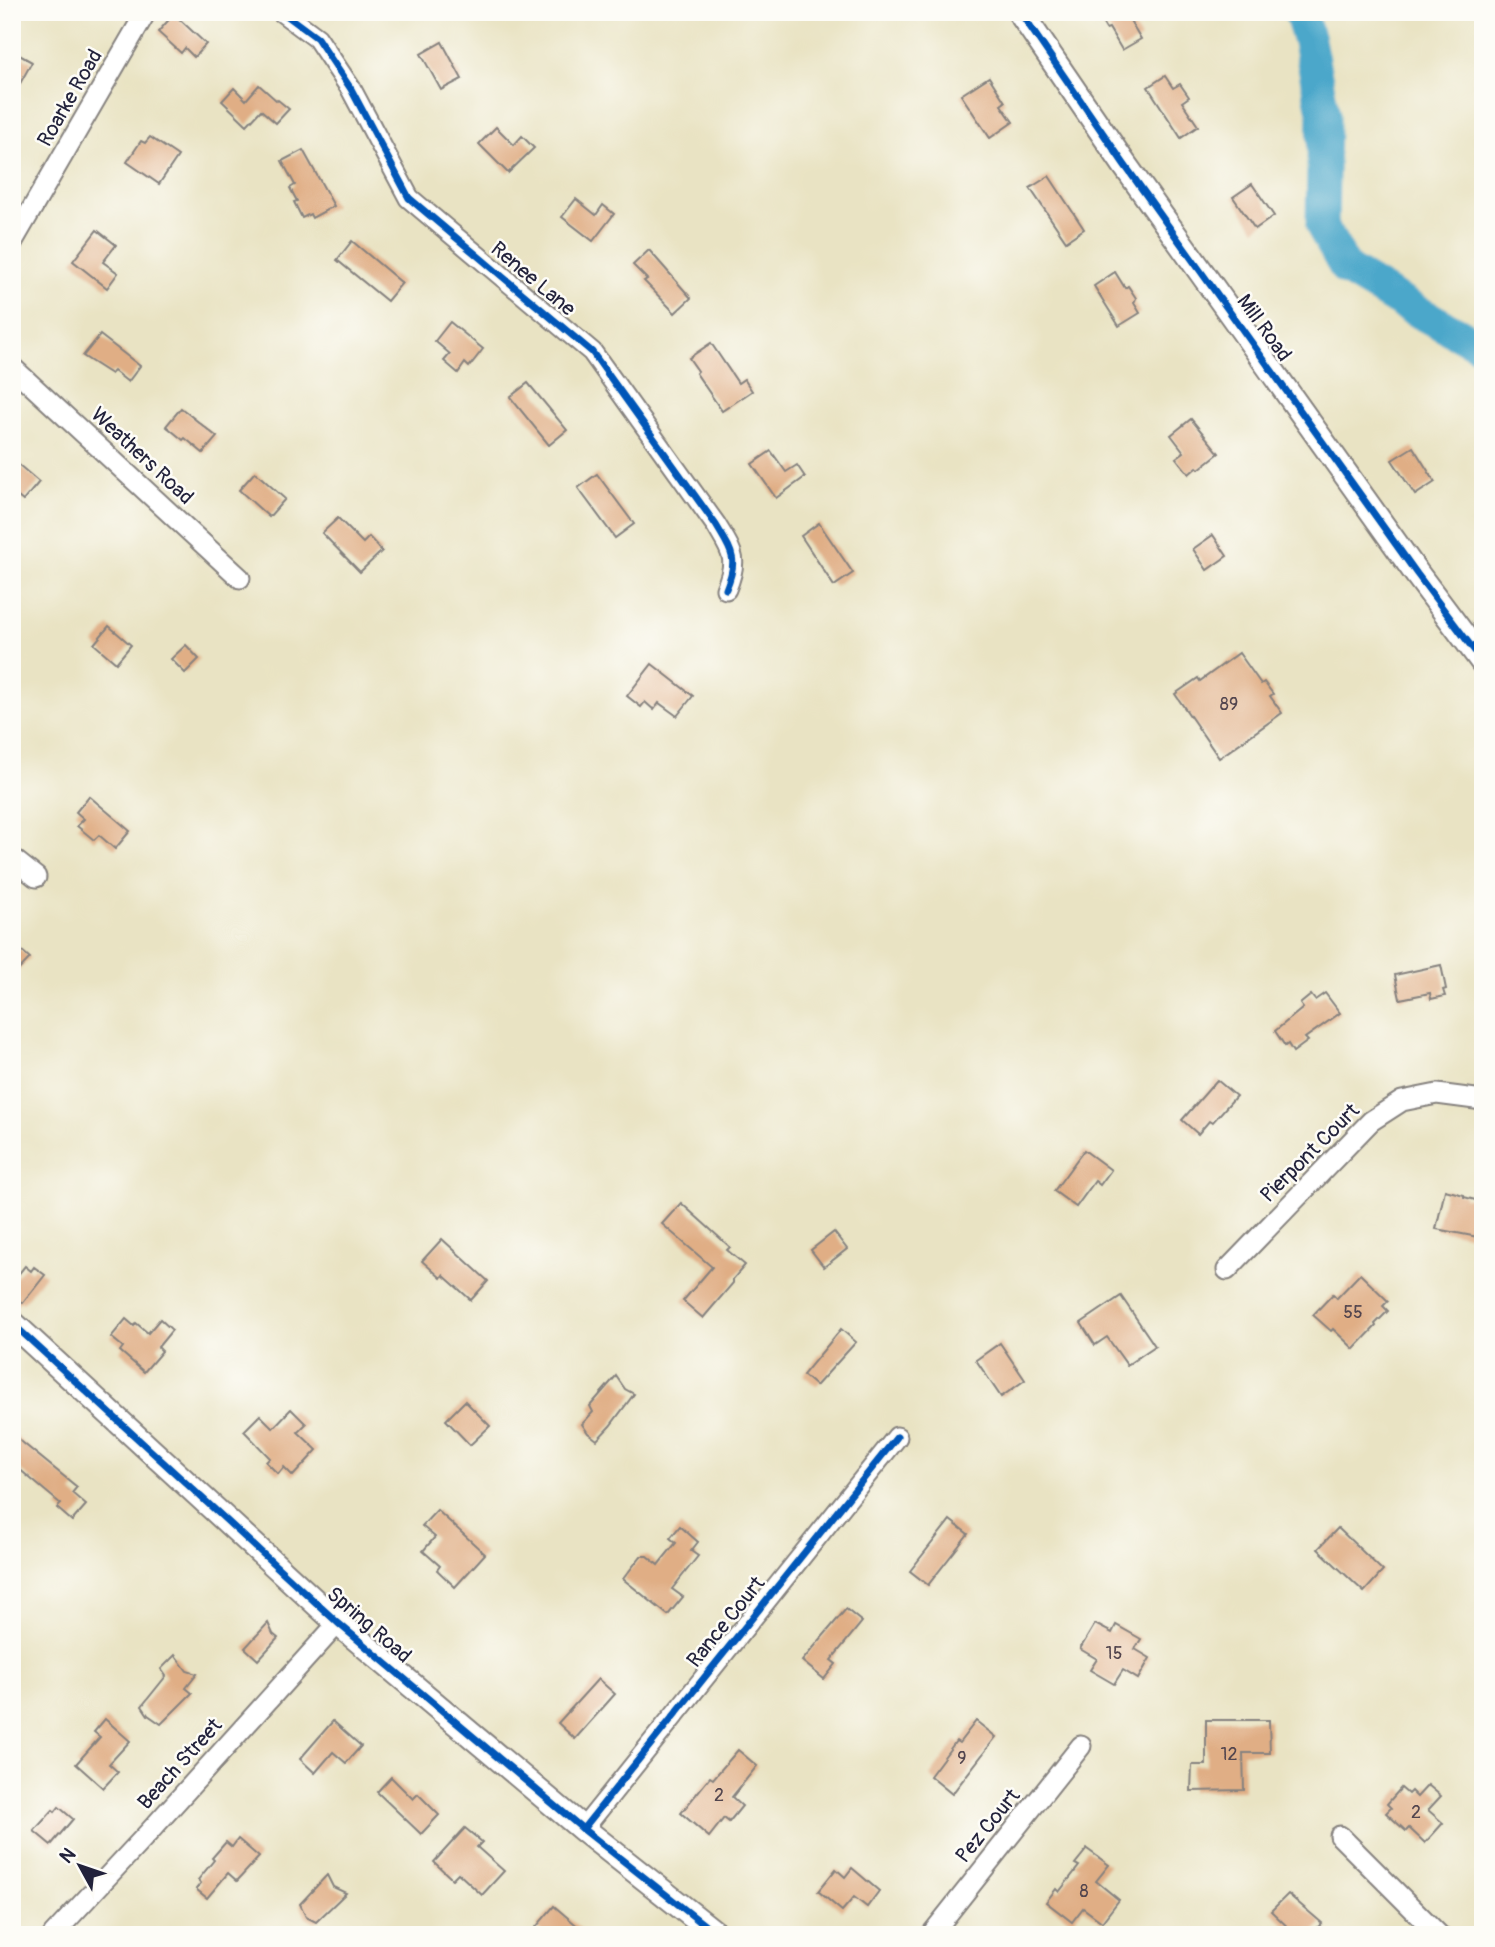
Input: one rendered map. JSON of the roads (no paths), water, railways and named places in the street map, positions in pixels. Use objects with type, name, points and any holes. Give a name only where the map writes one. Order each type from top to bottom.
[{"type":"street","name":"Roarke Road","points":[[12,243],[146,12]]},
{"type":"street","name":"Renee Lane","points":[[282,12],[317,38],[351,89],[409,198],[592,352],[716,524],[732,553],[733,571],[726,589]]},
{"type":"street","name":"Mill Road","points":[[1020,12],[1124,164],[1483,662]]},
{"type":"street","name":"Weathers Road","points":[[12,367],[240,578]]},
{"type":"street","points":[[12,858],[36,877]]},
{"type":"street","name":"Pierpont Court","points":[[1227,1270],[1371,1121],[1381,1114],[1402,1101],[1437,1094],[1483,1100]]},
{"type":"street","name":"Spring Road","points":[[12,1323],[338,1623],[583,1829],[718,1935]]},
{"type":"street","name":"Rance Court","points":[[583,1829],[897,1437]]},
{"type":"street","name":"Beach Street","points":[[53,1935],[338,1623]]},
{"type":"street","name":"Pez Court","points":[[931,1935],[1081,1746]]},
{"type":"street","points":[[1339,1836],[1438,1935]]},
{"type":"waterway","points":[[1300,12],[1309,41],[1324,116],[1322,226],[1346,269],[1483,347]]}]
